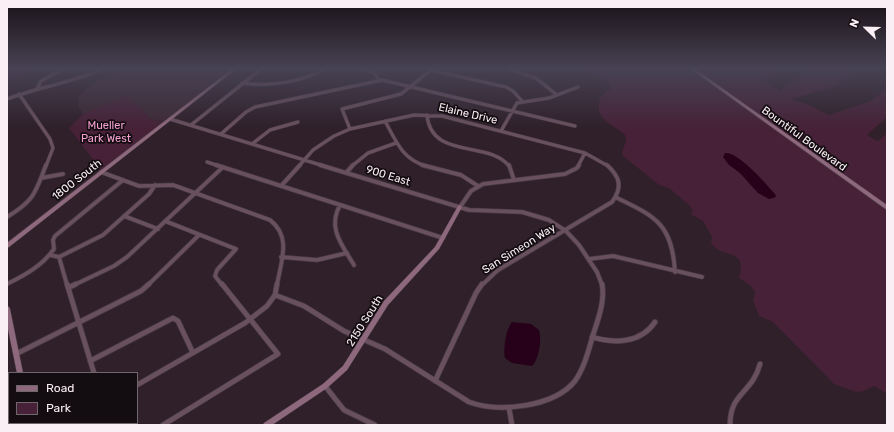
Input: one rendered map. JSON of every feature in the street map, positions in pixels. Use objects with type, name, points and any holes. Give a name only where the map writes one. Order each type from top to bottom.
[{"type":"main road","name":"1800 South","points":[[7,246],[208,89]]},
{"type":"main road","name":"Bountiful Boulevard","points":[[720,89],[887,208]]},
{"type":"main road","name":"2150 South","points":[[266,425],[325,386],[346,368],[386,303],[434,252],[460,207]]},
{"type":"main road","points":[[7,309],[20,372]]},
{"type":"street","points":[[7,99],[37,89]]},
{"type":"street","points":[[191,125],[235,89]]},
{"type":"street","points":[[220,134],[246,112],[255,107],[336,89]]},
{"type":"street","points":[[350,129],[342,109],[398,95],[408,89]]},
{"type":"street","points":[[426,89],[575,126]]},
{"type":"street","points":[[510,89],[522,101]]},
{"type":"street","points":[[550,89],[557,95]]},
{"type":"street","points":[[501,131],[516,104],[522,101],[543,99],[575,89]]},
{"type":"street","points":[[7,217],[22,208],[31,200],[52,151],[52,144],[19,94]]},
{"type":"street","name":"Elaine Drive","points":[[281,186],[304,160],[325,141],[350,129],[410,115],[427,115],[442,116],[585,153],[601,160],[615,173],[620,186],[617,198]]},
{"type":"street","points":[[427,115],[429,129],[436,137],[452,144],[502,158],[508,163],[514,180]]},
{"type":"street","name":"900 East","points":[[170,119],[460,207],[484,212],[508,211],[528,213],[547,219],[566,230],[576,240],[600,277],[603,288],[592,337],[582,370],[568,389],[558,396],[545,401],[509,408],[490,409],[476,405],[385,349],[344,331],[304,306],[275,295]]},
{"type":"street","points":[[385,121],[403,154],[412,160],[465,176],[478,186]]},
{"type":"street","points":[[252,144],[270,130],[298,122]]},
{"type":"street","points":[[346,173],[366,152],[396,143]]},
{"type":"street","points":[[460,207],[467,194],[478,186],[570,172],[579,165],[585,153]]},
{"type":"street","points":[[207,162],[443,238]]},
{"type":"street","points":[[68,288],[121,262],[223,167]]},
{"type":"street","points":[[102,172],[139,186],[171,185],[195,193],[274,222],[279,227],[283,237],[275,295],[267,306],[250,320],[138,384]]},
{"type":"street","points":[[41,178],[63,174]]},
{"type":"street","points":[[7,284],[27,273],[50,255],[54,249],[53,240],[55,236],[123,180]]},
{"type":"street","points":[[50,255],[59,257],[97,239],[149,194],[155,185]]},
{"type":"street","points":[[617,198],[643,210],[663,226],[673,245],[675,272]]},
{"type":"street","name":"San Simeon Way","points":[[435,381],[476,293],[484,282],[498,270],[610,204],[617,198]]},
{"type":"street","points":[[340,205],[335,212],[333,222],[354,265]]},
{"type":"street","points":[[124,216],[158,229]]},
{"type":"street","points":[[163,425],[278,354],[215,274],[236,249],[165,222]]},
{"type":"street","points":[[16,354],[148,286],[199,235]]},
{"type":"street","points":[[281,257],[289,256],[316,260],[328,259],[347,253]]},
{"type":"street","points":[[589,259],[613,256],[675,272],[702,277]]},
{"type":"street","points":[[59,257],[94,372]]},
{"type":"street","points":[[90,361],[173,318],[178,321],[193,353]]},
{"type":"street","points":[[592,337],[606,342],[621,341],[647,333],[651,330],[655,322]]},
{"type":"street","points":[[730,425],[730,412],[733,402],[753,383],[758,374],[760,364]]},
{"type":"street","points":[[325,386],[344,410],[375,425]]},
{"type":"street","points":[[509,408],[512,425]]},
{"type":"shaded area","points":[[86,89],[205,89],[162,122],[150,119],[128,96],[83,114],[79,108],[78,99],[82,92]]},
{"type":"shaded area","points":[[725,153],[737,157],[752,169],[776,197],[769,199],[758,193],[740,173],[729,165],[723,157]]},
{"type":"shaded area","points":[[512,322],[531,324],[539,330],[539,349],[532,366],[512,363],[505,358],[504,350],[506,339],[508,329]]},
{"type":"green space","points":[[610,89],[777,89],[780,91],[782,89],[825,89],[792,99],[829,115],[871,101],[887,89],[887,117],[867,135],[878,141],[887,133],[887,394],[874,386],[864,391],[856,392],[834,384],[773,322],[759,316],[753,300],[755,292],[750,285],[739,278],[741,268],[740,262],[737,258],[733,255],[722,252],[711,243],[712,237],[703,221],[692,215],[690,206],[669,188],[659,185],[623,156],[622,152],[626,141],[625,135],[601,116],[599,104],[601,96]]},
{"type":"green space","name":"Mueller Park West","points":[[128,96],[150,119],[162,122],[101,170],[69,128],[83,114]]}]
